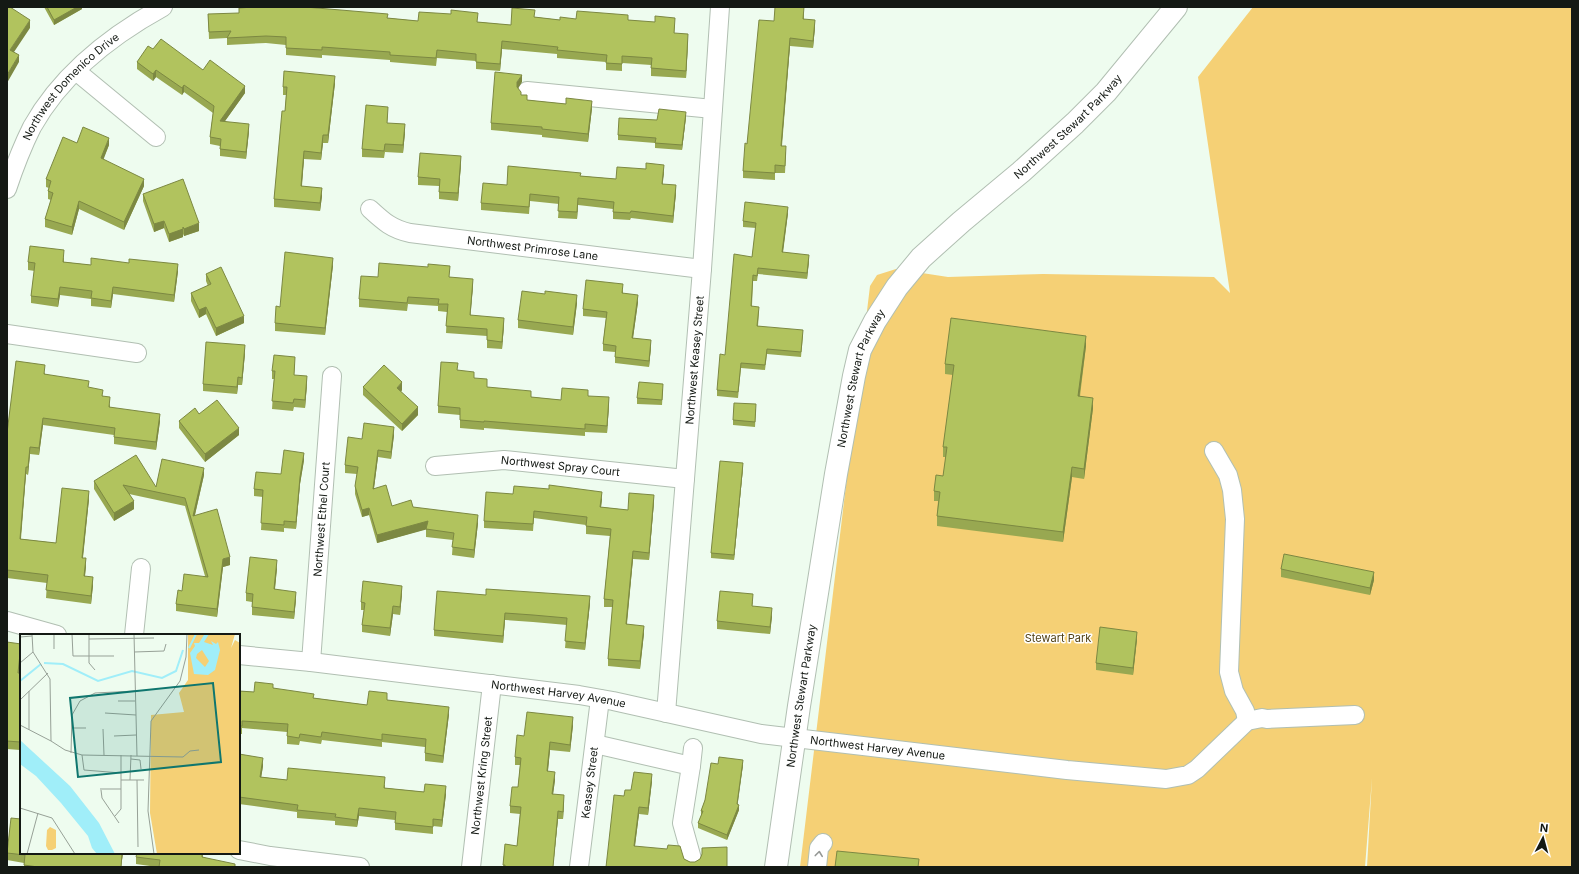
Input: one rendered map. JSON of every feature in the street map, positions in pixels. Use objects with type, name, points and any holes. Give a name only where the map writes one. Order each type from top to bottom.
[{"type":"main road","name":"Northwest Stewart Parkway","points":[[776,867],[794,737],[836,474],[860,350],[875,321],[897,286],[921,258],[1076,123],[1106,92],[1176,7]]},
{"type":"street","name":"Northwest Domenico Drive","points":[[7,190],[15,165],[32,127],[52,97],[76,71],[107,43],[135,23],[163,7]]},
{"type":"street","name":"Northwest Keasey Street","points":[[666,713],[702,269],[720,7]]},
{"type":"street","points":[[76,71],[156,137]]},
{"type":"street","points":[[527,91],[713,108]]},
{"type":"street","name":"Northwest Primrose Lane","points":[[370,209],[384,222],[396,230],[410,234],[702,269]]},
{"type":"street","points":[[7,334],[137,353]]},
{"type":"street","name":"Northwest Ethel Court","points":[[311,662],[332,376]]},
{"type":"street","points":[[1214,451],[1228,475],[1232,490],[1235,518],[1229,672],[1234,691],[1245,711],[1247,721],[1262,718],[1355,715]]},
{"type":"street","name":"Northwest Spray Court","points":[[435,466],[504,460],[685,479]]},
{"type":"street","points":[[134,634],[141,568]]},
{"type":"street","points":[[7,621],[53,634]]},
{"type":"street","name":"Northwest Harvey Avenue","points":[[240,655],[311,662],[492,684],[600,699],[761,734],[1066,770],[1166,779],[1188,775],[1197,769],[1247,721]]},
{"type":"street","name":"Northwest Kring Street","points":[[471,867],[492,684]]},
{"type":"street","name":"Keasey Street","points":[[579,867],[600,699]]},
{"type":"street","points":[[595,744],[691,766]]},
{"type":"street","points":[[692,859],[682,823],[693,748]]},
{"type":"street","points":[[817,867],[819,848],[823,843]]},
{"type":"street","points":[[240,850],[270,856],[360,867]]},
{"type":"green space","name":"Stewart Park","points":[[1253,7],[1572,7],[1572,867],[1367,867],[1372,778],[1365,867],[800,867],[870,286],[877,275],[896,269],[948,277],[1043,274],[1214,277],[1230,293],[1198,77]]},
{"type":"building","points":[[7,7],[10,7],[30,20],[10,50],[19,55],[7,75]]},
{"type":"building","points":[[47,7],[77,7],[54,20]]},
{"type":"building","points":[[305,7],[388,14],[387,18],[418,21],[419,12],[451,14],[451,10],[478,13],[477,22],[511,25],[512,8],[535,10],[534,17],[560,20],[560,17],[576,19],[577,11],[628,15],[628,20],[655,22],[655,16],[675,18],[674,33],[688,34],[686,71],[651,68],[652,58],[622,56],[622,64],[606,63],[607,55],[557,50],[558,47],[502,41],[500,64],[476,62],[476,54],[437,50],[436,58],[390,55],[390,52],[322,47],[322,50],[286,48],[286,37],[266,36],[227,38],[231,31],[209,32],[208,14],[239,13],[239,8]]},
{"type":"building","points":[[775,7],[804,7],[803,19],[815,20],[813,41],[790,38],[781,146],[786,146],[785,166],[775,165],[775,173],[743,171],[759,20],[774,21]]},
{"type":"building","points":[[161,39],[203,70],[210,60],[245,86],[220,121],[249,124],[246,152],[220,149],[221,139],[210,137],[214,106],[184,85],[182,88],[156,70],[153,74],[137,62],[148,46],[153,49]]},
{"type":"building","points":[[284,71],[335,76],[328,135],[323,135],[321,153],[304,151],[301,186],[322,188],[320,203],[274,199],[282,111],[285,111],[287,87],[283,87]]},
{"type":"building","points":[[495,72],[522,75],[517,82],[517,87],[521,92],[521,95],[527,95],[527,100],[566,104],[566,98],[592,101],[588,134],[542,129],[542,127],[491,123]]},
{"type":"building","points":[[366,105],[388,107],[387,123],[405,124],[403,145],[385,144],[384,151],[362,149]]},
{"type":"building","points":[[659,109],[686,112],[682,145],[655,143],[656,138],[618,135],[619,118],[657,120]]},
{"type":"building","points":[[83,127],[109,138],[101,158],[144,179],[124,222],[79,201],[72,227],[45,219],[53,193],[48,191],[51,181],[46,179],[63,137],[77,143]]},
{"type":"building","points":[[420,153],[461,156],[458,193],[439,192],[440,179],[418,177]]},
{"type":"building","points":[[646,163],[664,165],[662,184],[676,185],[673,216],[631,211],[630,213],[613,212],[614,202],[578,198],[577,212],[558,211],[559,197],[530,194],[529,207],[481,203],[483,183],[507,185],[508,166],[581,173],[580,176],[616,179],[617,167],[646,169]]},
{"type":"building","points":[[183,179],[199,223],[184,229],[183,227],[183,229],[169,234],[164,221],[154,224],[143,194]]},
{"type":"building","points":[[745,202],[788,207],[782,252],[809,255],[807,273],[758,268],[757,276],[753,275],[751,306],[759,307],[757,326],[803,330],[801,352],[767,349],[765,365],[741,363],[738,392],[717,390],[720,354],[725,355],[734,254],[752,257],[756,223],[743,221]]},
{"type":"building","points":[[30,246],[64,250],[63,262],[91,265],[91,258],[129,263],[129,259],[178,264],[174,295],[113,287],[111,301],[91,298],[92,291],[60,287],[58,299],[31,296],[35,263],[28,262]]},
{"type":"building","points":[[285,252],[333,258],[325,328],[275,323],[276,306],[280,307]]},
{"type":"building","points":[[379,263],[428,267],[428,264],[450,266],[449,277],[473,279],[470,315],[504,318],[502,342],[487,340],[487,329],[446,326],[448,304],[438,304],[439,299],[408,297],[407,303],[359,299],[361,276],[378,277]]},
{"type":"building","points":[[221,267],[244,316],[216,328],[206,307],[199,310],[191,293],[211,284],[206,274]]},
{"type":"building","points":[[586,280],[623,284],[622,293],[638,295],[632,338],[651,340],[649,361],[615,357],[616,346],[603,344],[607,312],[583,309]]},
{"type":"building","points":[[522,291],[545,294],[545,291],[577,295],[573,327],[518,320]]},
{"type":"building","points":[[951,318],[1086,336],[1078,396],[1093,398],[1084,469],[1072,467],[1063,532],[937,516],[940,492],[934,491],[936,475],[943,476],[947,447],[943,447],[954,365],[945,364]]},
{"type":"building","points":[[206,342],[245,345],[242,378],[238,377],[237,387],[203,384]]},
{"type":"building","points":[[274,355],[295,357],[294,375],[307,376],[305,400],[294,399],[293,403],[272,401],[275,371],[272,371]]},
{"type":"building","points":[[16,361],[45,365],[44,374],[89,381],[88,387],[103,390],[102,396],[110,397],[109,407],[160,414],[156,442],[114,437],[115,428],[43,418],[39,448],[30,447],[28,467],[26,467],[20,539],[56,543],[62,488],[89,491],[82,558],[86,558],[84,576],[93,577],[91,596],[46,590],[48,575],[7,570],[7,433]]},
{"type":"building","points":[[441,362],[458,363],[457,370],[474,372],[474,378],[487,379],[487,387],[531,391],[531,397],[561,400],[562,388],[588,390],[588,396],[609,397],[607,426],[585,424],[585,429],[460,420],[460,408],[438,406]]},
{"type":"building","points":[[384,365],[402,382],[397,388],[418,407],[402,424],[363,387]]},
{"type":"building","points":[[639,382],[663,384],[662,400],[637,398]]},
{"type":"building","points":[[217,400],[239,428],[205,454],[179,421],[195,408],[199,414]]},
{"type":"building","points":[[734,403],[756,404],[755,422],[733,420]]},
{"type":"building","points":[[364,423],[394,427],[391,452],[378,450],[373,489],[386,485],[392,506],[411,500],[413,507],[478,515],[474,550],[452,547],[454,533],[426,529],[428,521],[377,535],[369,508],[362,510],[355,486],[358,467],[345,465],[348,437],[362,439]]},
{"type":"building","points":[[284,450],[304,453],[300,477],[296,522],[284,521],[284,525],[261,523],[263,490],[254,489],[256,472],[281,474]]},
{"type":"building","points":[[136,455],[156,487],[162,459],[204,468],[193,516],[217,509],[230,557],[223,559],[217,609],[176,604],[178,590],[182,591],[184,574],[208,577],[185,498],[123,485],[134,501],[114,513],[94,481]]},
{"type":"building","points":[[720,461],[743,463],[734,555],[711,553]]},
{"type":"building","points":[[549,485],[602,492],[600,507],[628,510],[629,493],[654,495],[649,553],[633,551],[626,624],[644,626],[640,661],[608,659],[613,600],[604,599],[611,529],[586,526],[587,517],[534,511],[533,524],[484,521],[486,492],[513,494],[514,486],[549,489]]},
{"type":"building","points":[[1284,554],[1374,572],[1370,588],[1281,569]]},
{"type":"building","points":[[250,557],[277,560],[274,589],[296,592],[294,612],[252,607],[253,594],[246,593]]},
{"type":"building","points":[[363,581],[402,586],[400,607],[393,606],[390,628],[362,625],[365,603],[361,602]]},
{"type":"building","points":[[486,589],[590,596],[585,643],[565,641],[567,618],[533,615],[505,613],[503,636],[434,630],[437,591],[486,595]]},
{"type":"building","points":[[720,591],[753,594],[752,606],[772,608],[770,627],[717,621]]},
{"type":"building","points":[[1100,627],[1137,632],[1133,668],[1096,663]]},
{"type":"building","points":[[7,642],[20,644],[18,673],[20,673],[20,742],[7,741]]},
{"type":"building","points":[[255,682],[273,684],[273,688],[314,694],[313,698],[367,705],[369,691],[387,693],[387,700],[449,707],[443,756],[425,753],[426,739],[382,734],[382,740],[322,732],[321,737],[300,734],[299,738],[287,736],[288,724],[242,721],[242,726],[240,726],[240,691],[254,692]]},
{"type":"building","points":[[527,712],[573,717],[570,745],[550,742],[547,771],[555,772],[552,794],[564,795],[563,812],[558,811],[553,867],[505,867],[505,865],[503,865],[505,844],[517,846],[521,807],[510,806],[512,787],[518,787],[521,758],[515,757],[517,735],[524,736]]},
{"type":"building","points":[[240,754],[263,758],[260,777],[287,780],[288,768],[385,777],[384,788],[424,792],[425,784],[446,786],[442,820],[433,819],[433,827],[395,823],[396,812],[359,808],[357,820],[335,817],[336,814],[297,810],[298,805],[240,797]]},
{"type":"building","points":[[719,757],[743,760],[737,804],[739,805],[727,835],[698,823],[703,811],[701,811],[705,800],[711,763],[718,764]]},
{"type":"building","points":[[634,772],[652,774],[648,808],[639,807],[634,846],[667,849],[668,845],[680,846],[684,859],[690,862],[695,862],[700,859],[702,848],[727,847],[727,867],[606,867],[614,795],[624,796],[625,790],[631,790]]},
{"type":"building","points":[[11,818],[20,819],[20,854],[122,854],[121,867],[38,867],[24,865],[25,855],[7,853]]},
{"type":"building","points":[[837,851],[919,859],[918,867],[835,867]]},
{"type":"building","points":[[137,854],[202,854],[202,857],[235,864],[235,867],[159,867],[160,860],[136,857]]}]
